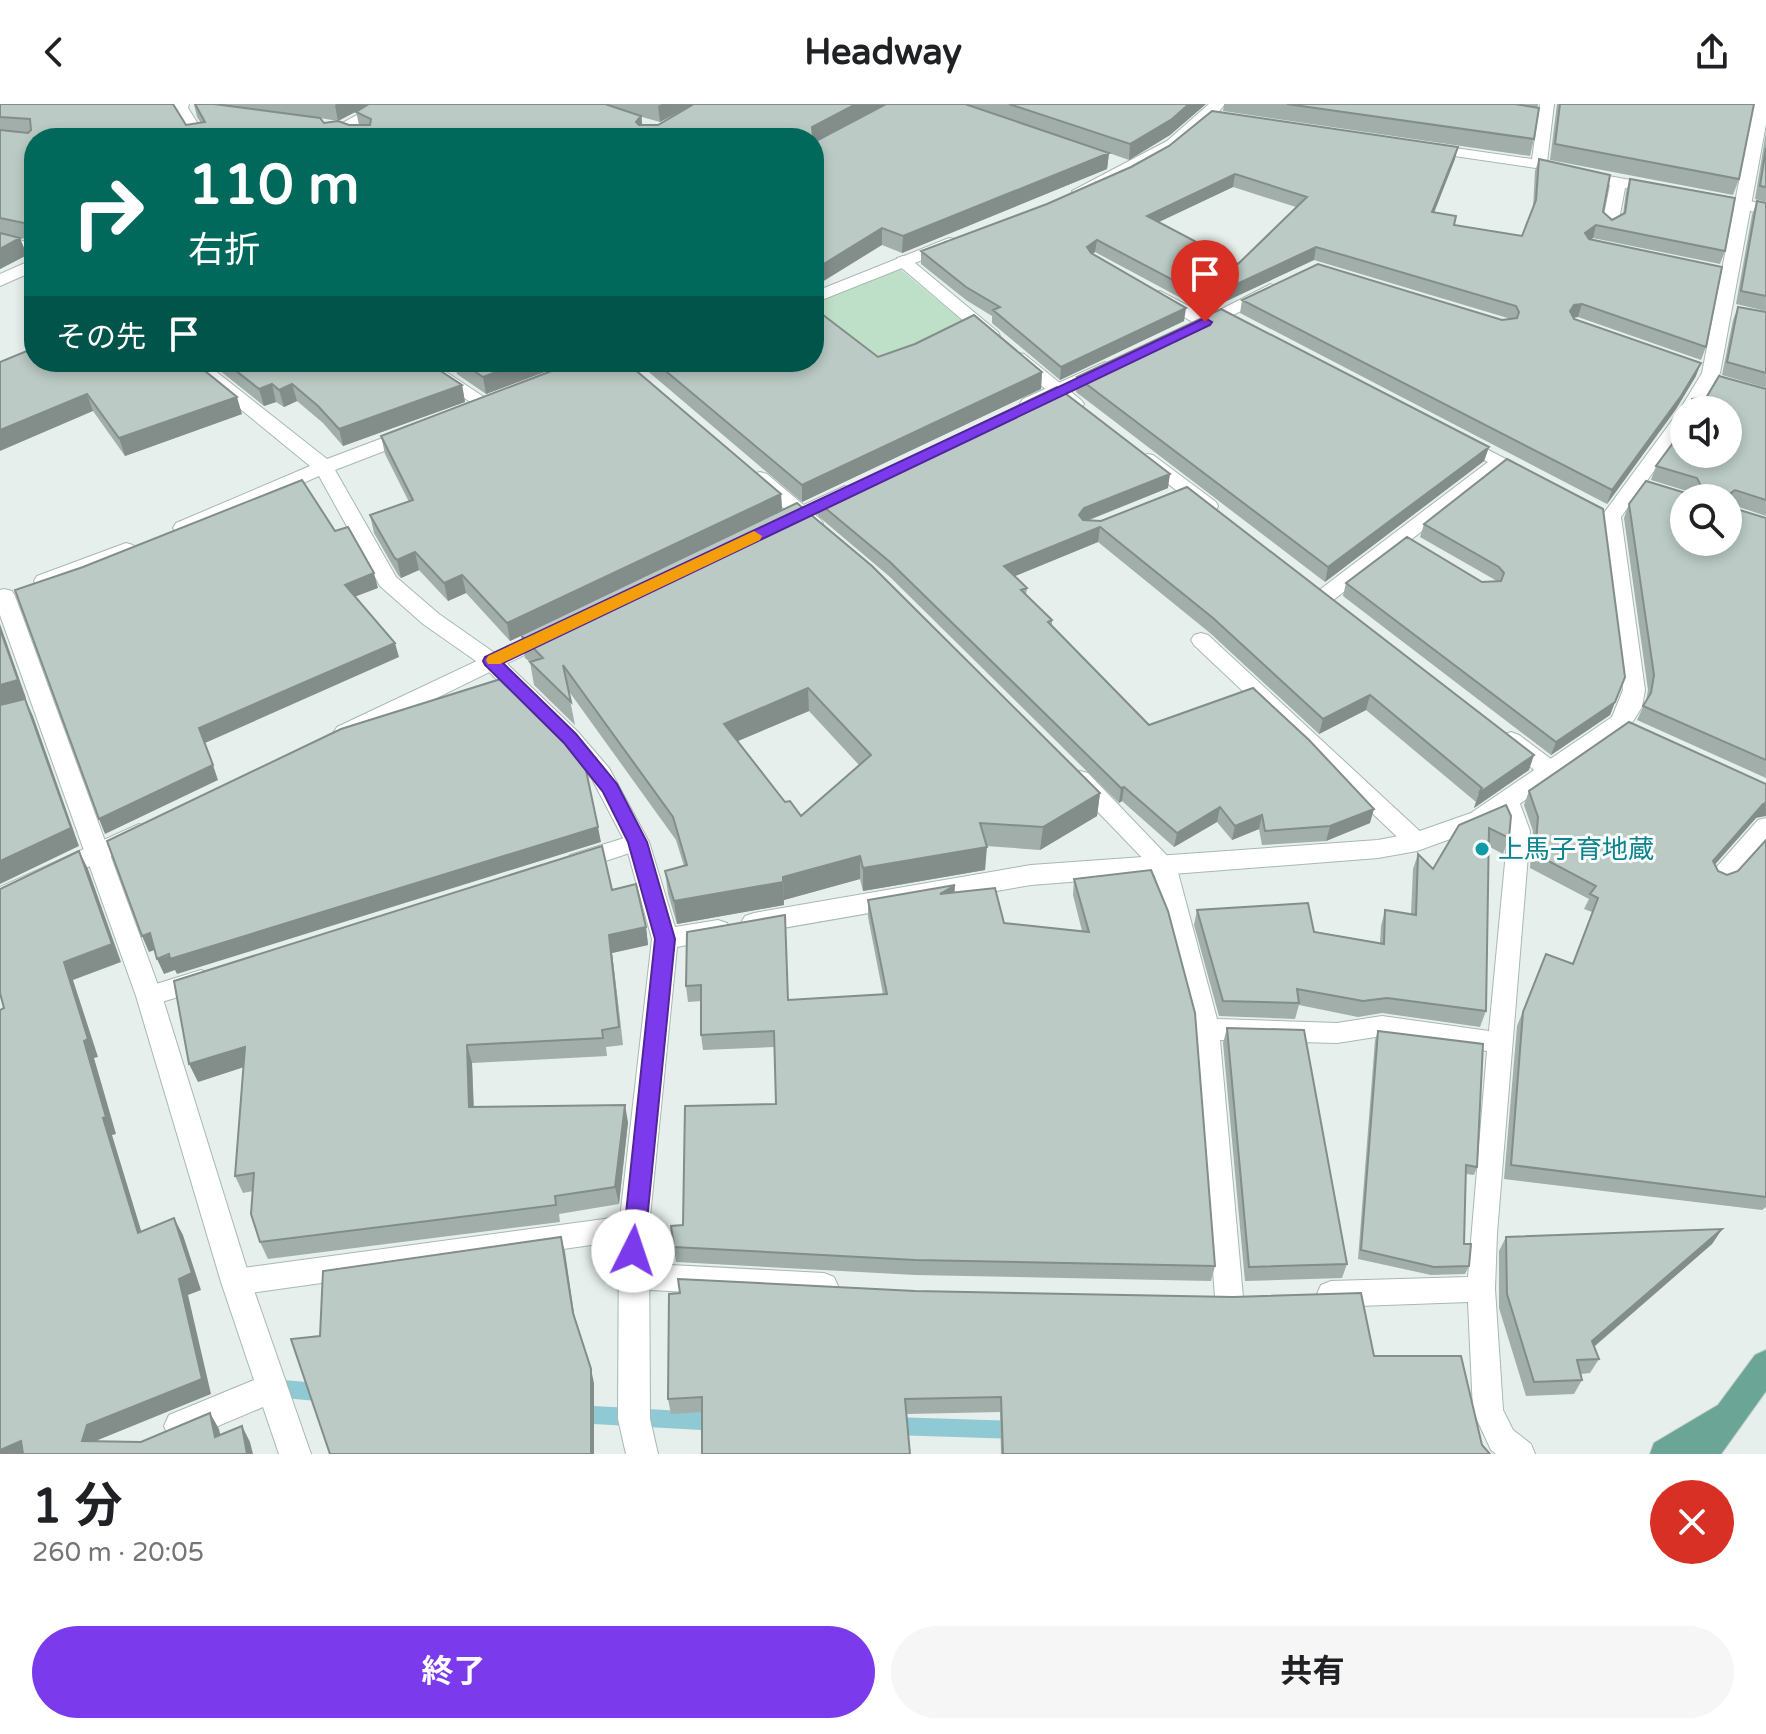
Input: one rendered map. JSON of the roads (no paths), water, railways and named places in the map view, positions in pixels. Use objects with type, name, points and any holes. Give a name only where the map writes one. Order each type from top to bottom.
[{"type":"main road","points":[[1702,1454],[1766,1365]]},
{"type":"main road","points":[[1666,1454],[1733,1411]]},
{"type":"street","points":[[1697,396],[1710,376],[1732,312],[1722,272],[1741,205],[1762,104]]},
{"type":"street","points":[[186,107],[195,128]]},
{"type":"street","points":[[1057,200],[1149,158],[1217,113]]},
{"type":"street","points":[[1101,158],[1129,168]]},
{"type":"street","points":[[824,294],[959,239]]},
{"type":"street","points":[[0,240],[24,246]]},
{"type":"street","points":[[0,281],[24,269]]},
{"type":"street","points":[[1178,335],[1221,319],[1287,281]]},
{"type":"street","points":[[1014,411],[1124,359]]},
{"type":"street","points":[[205,372],[324,467],[388,581],[431,619],[491,661],[570,738],[601,774],[637,842],[665,939],[634,1227],[634,1419],[642,1454]]},
{"type":"street","points":[[459,416],[494,402]]},
{"type":"street","points":[[295,1454],[236,1282],[149,996],[36,706],[14,593],[151,541],[324,467],[431,426]]},
{"type":"street","points":[[665,939],[1031,875],[1378,849],[1417,842],[1480,819],[1620,723],[1630,707],[1634,690],[1604,514],[1635,484],[1670,435]]},
{"type":"street","points":[[759,534],[858,486]]},
{"type":"street","points":[[322,744],[576,621]]},
{"type":"street","points":[[0,898],[152,827]]},
{"type":"street","points":[[155,1436],[273,1388]]},
{"type":"lane","points":[[313,124],[340,128],[388,104]]},
{"type":"lane","points":[[1539,164],[1542,113]]},
{"type":"lane","points":[[1413,146],[1539,164],[1556,171],[1766,209]]},
{"type":"lane","points":[[1610,225],[1618,182]]},
{"type":"lane","points":[[903,261],[1096,420]]},
{"type":"lane","points":[[1151,291],[1221,319]]},
{"type":"lane","points":[[435,372],[494,402]]},
{"type":"lane","points":[[438,374],[442,372]]},
{"type":"lane","points":[[1445,432],[1542,483]]},
{"type":"lane","points":[[1130,446],[1225,519]]},
{"type":"lane","points":[[1325,596],[1409,541],[1500,462]]},
{"type":"lane","points":[[743,464],[827,536]]},
{"type":"lane","points":[[1635,484],[1659,492]]},
{"type":"lane","points":[[1160,501],[1188,490]]},
{"type":"lane","points":[[1201,640],[1417,842]]},
{"type":"lane","points":[[1620,723],[1647,735]]},
{"type":"lane","points":[[1501,732],[1551,771]]},
{"type":"lane","points":[[1062,761],[1164,865],[1207,1029],[1229,1297]]},
{"type":"lane","points":[[1506,804],[1512,810],[1519,831],[1483,1233],[1481,1289],[1488,1411],[1502,1440],[1520,1454]]},
{"type":"lane","points":[[1721,877],[1766,826]]},
{"type":"lane","points":[[549,870],[637,842]]},
{"type":"lane","points":[[149,996],[225,973]]},
{"type":"lane","points":[[1207,1029],[1337,1033],[1382,1026],[1499,1043]]},
{"type":"lane","points":[[236,1282],[634,1227]]},
{"type":"lane","points":[[632,1276],[852,1288]]},
{"type":"lane","points":[[1308,1295],[1481,1289]]},
{"type":"lane","points":[[1197,1297],[1260,1296]]},
{"type":"waterway","points":[[273,1388],[328,1393]]},
{"type":"waterway","points":[[576,1414],[719,1422]]},
{"type":"waterway","points":[[892,1426],[1019,1430]]},
{"type":"place","name":"上馬子育地蔵","points":[[1482,849]]}]
